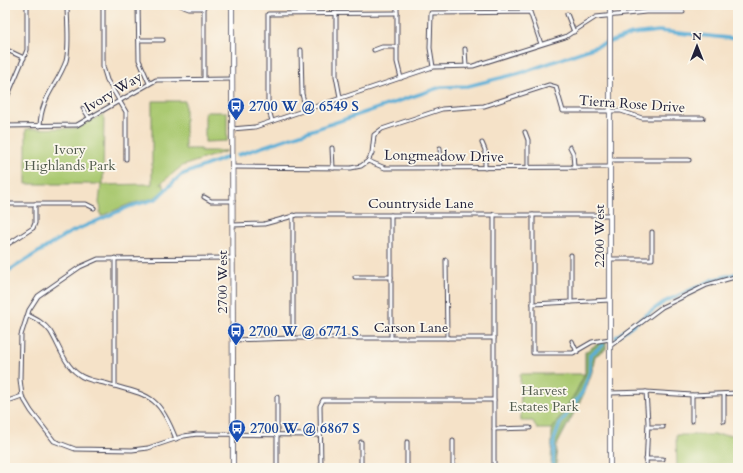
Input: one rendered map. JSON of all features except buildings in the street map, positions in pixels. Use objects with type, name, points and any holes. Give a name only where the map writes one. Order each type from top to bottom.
[{"type":"street","points":[[5,102],[6,96],[27,50],[27,5]]},
{"type":"street","points":[[40,126],[40,114],[43,104],[66,58],[67,5]]},
{"type":"street","points":[[103,5],[104,74],[126,115],[126,159]]},
{"type":"street","points":[[138,5],[139,60],[149,82]]},
{"type":"street","points":[[180,5],[188,8],[204,6],[204,79]]},
{"type":"street","name":"2700 West","points":[[232,5],[233,468]]},
{"type":"street","points":[[397,5],[397,62],[401,78]]},
{"type":"street","points":[[499,5],[499,12]]},
{"type":"street","name":"2200 West","points":[[610,5],[610,468]]},
{"type":"street","points":[[433,67],[430,53],[431,13],[530,12],[540,44]]},
{"type":"street","points":[[232,129],[248,129],[433,67],[466,66],[565,37],[592,19],[646,12],[683,12]]},
{"type":"street","points":[[336,13],[336,76],[340,97]]},
{"type":"street","points":[[272,121],[268,106],[268,14],[397,13]]},
{"type":"street","points":[[567,14],[574,32]]},
{"type":"street","points":[[138,40],[163,40]]},
{"type":"street","points":[[374,50],[382,47],[397,47]]},
{"type":"street","points":[[5,49],[24,58]]},
{"type":"street","points":[[465,49],[466,66]]},
{"type":"street","points":[[301,50],[302,94],[306,109]]},
{"type":"street","name":"Ivory Way","points":[[5,126],[72,126],[90,119],[149,82],[164,79],[232,79]]},
{"type":"street","name":"Tierra Rose Drive","points":[[368,161],[372,153],[374,135],[382,129],[442,109],[484,106],[549,85],[556,88],[563,110],[625,112],[642,118],[703,118]]},
{"type":"street","points":[[83,108],[90,119]]},
{"type":"street","points":[[525,132],[528,140],[528,167]]},
{"type":"street","points":[[482,143],[485,150],[485,168]]},
{"type":"street","points":[[570,147],[573,153],[574,167]]},
{"type":"street","points":[[332,148],[333,168]]},
{"type":"street","points":[[440,148],[441,168]]},
{"type":"street","points":[[610,160],[689,160]]},
{"type":"street","name":"Longmeadow Drive","points":[[233,167],[356,167],[368,161],[384,168],[610,167]]},
{"type":"street","points":[[204,197],[211,201],[233,201]]},
{"type":"street","points":[[5,204],[86,204],[94,208]]},
{"type":"street","points":[[5,246],[31,230],[35,225],[35,204]]},
{"type":"street","points":[[494,214],[494,468]]},
{"type":"street","points":[[293,215],[293,338]]},
{"type":"street","name":"Countryside Lane","points":[[233,225],[264,224],[293,215],[610,215]]},
{"type":"street","points":[[391,215],[391,338]]},
{"type":"street","points":[[533,215],[533,352],[565,354],[577,352],[592,342],[610,339]]},
{"type":"street","points":[[610,259],[652,259],[652,232]]},
{"type":"street","points":[[571,255],[571,302]]},
{"type":"street","points":[[233,258],[115,258],[91,261],[42,293],[33,302],[20,342],[20,380],[22,396],[50,437],[64,446],[80,450],[140,449],[196,434],[320,435]]},
{"type":"street","points":[[115,258],[115,386]]},
{"type":"street","points":[[446,260],[446,338]]},
{"type":"street","points":[[610,346],[662,307],[707,286],[738,276]]},
{"type":"street","points":[[355,277],[391,277]]},
{"type":"street","points":[[533,304],[610,300]]},
{"type":"street","points":[[28,314],[49,330],[68,363],[78,374],[140,394],[153,400],[165,414],[176,439]]},
{"type":"street","name":"Carson Lane","points":[[233,340],[293,338],[494,338]]},
{"type":"street","points":[[572,341],[577,352]]},
{"type":"street","points":[[610,394],[646,392],[692,395],[738,393]]},
{"type":"street","points":[[646,392],[648,427],[646,468]]},
{"type":"street","points":[[724,394],[724,421]]},
{"type":"street","points":[[692,395],[692,421]]},
{"type":"street","points":[[5,402],[22,396]]},
{"type":"street","points":[[277,397],[277,468]]},
{"type":"street","points":[[321,468],[320,406],[322,400],[494,400]]},
{"type":"street","points":[[648,427],[663,427]]},
{"type":"street","points":[[494,428],[530,428]]},
{"type":"street","points":[[453,441],[453,468]]},
{"type":"street","points":[[361,442],[361,468]]},
{"type":"street","points":[[407,442],[407,468]]},
{"type":"street","points":[[646,459],[663,459]]},
{"type":"green space","points":[[152,101],[185,101],[185,149],[201,149],[201,151],[227,151],[182,166],[160,184],[163,184],[165,189],[154,198],[130,204],[101,216],[99,203],[101,185],[152,184]]},
{"type":"green space","points":[[205,112],[227,112],[227,141],[205,142]]},
{"type":"green space","name":"Ivory Highlands Park","points":[[104,114],[103,184],[26,184],[26,129],[76,128]]},
{"type":"green space","points":[[606,341],[606,349],[595,356],[592,372],[585,392],[556,447],[557,468],[551,468],[552,429],[576,392],[585,374],[585,352],[600,342]]},
{"type":"green space","name":"Harvest Estates Park","points":[[520,374],[585,374],[576,392],[552,429],[537,429],[533,421],[521,421]]},
{"type":"green space","points":[[676,435],[738,435],[738,468],[677,468]]},
{"type":"waterway","points":[[238,155],[441,87],[468,86],[524,72],[632,34],[659,31],[738,39]]},
{"type":"waterway","points":[[5,273],[69,233],[131,206],[156,199],[181,175],[228,157]]},
{"type":"waterway","points":[[616,337],[664,302],[712,280],[738,273]]},
{"type":"waterway","points":[[553,468],[554,440],[560,424],[583,391],[590,371],[590,355],[603,345]]},
{"type":"place","name":"2700 W @ 6549 S","points":[[236,121]]},
{"type":"place","name":"2700 W @ 6771 S","points":[[236,346]]},
{"type":"place","name":"2700 W @ 6867 S","points":[[237,443]]}]
